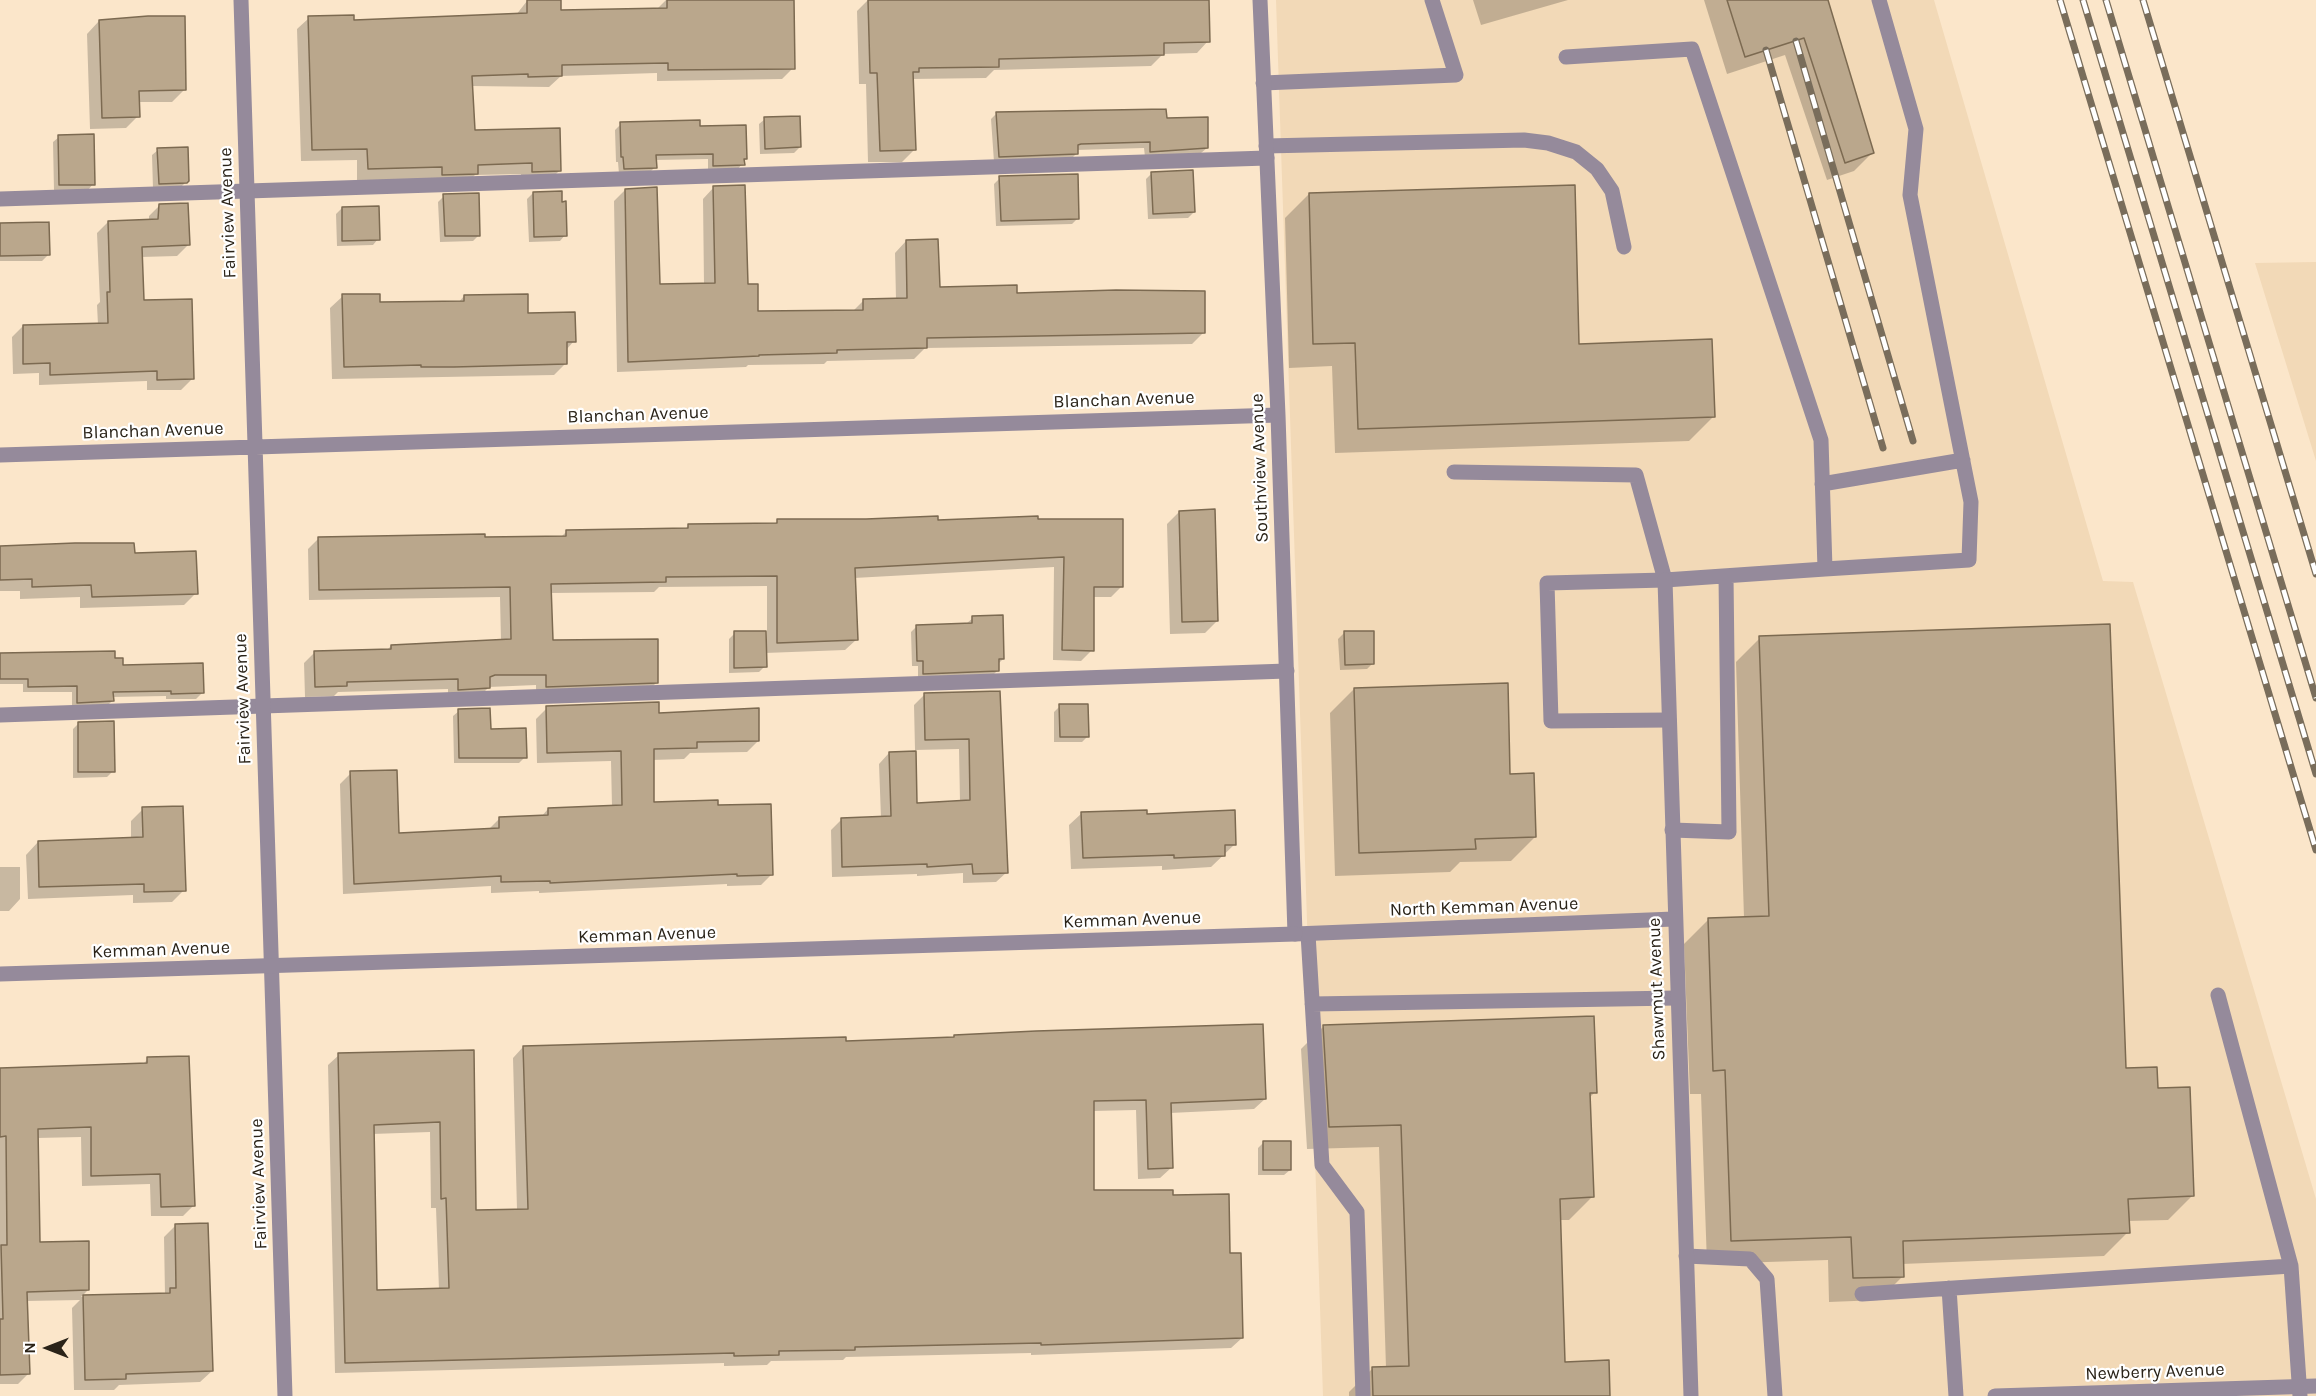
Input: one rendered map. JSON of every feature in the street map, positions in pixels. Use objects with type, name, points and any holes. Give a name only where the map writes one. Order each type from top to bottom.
[{"type":"street","name":"Fairview Avenue","points":[[240,0],[285,1396]]},
{"type":"street","name":"Southview Avenue","points":[[1260,0],[1287,672],[1301,934],[1312,1004],[1322,1165],[1357,1212],[1363,1396]]},
{"type":"street","points":[[1263,83],[1456,75],[1432,0]]},
{"type":"street","points":[[1669,720],[1551,721],[1547,583],[1665,580],[1969,560],[1971,502],[1910,195],[1916,129],[1879,0]]},
{"type":"street","points":[[1566,57],[1692,49],[1821,440],[1825,569]]},
{"type":"street","points":[[0,199],[247,192],[1524,140],[1548,143],[1576,152],[1597,169],[1612,191],[1624,247]]},
{"type":"street","name":"Blanchan Avenue","points":[[0,455],[1278,415]]},
{"type":"street","points":[[1822,484],[1963,460]]},
{"type":"street","name":"Shawmut Avenue","points":[[1454,472],[1636,475],[1665,580],[1674,919],[1691,1396]]},
{"type":"street","points":[[1672,830],[1729,832],[1726,576]]},
{"type":"street","points":[[0,714],[1287,672]]},
{"type":"street","name":"North Kemman Avenue","points":[[1301,934],[1674,919]]},
{"type":"street","name":"Kemman Avenue","points":[[0,974],[1301,934]]},
{"type":"street","points":[[2218,995],[2291,1266],[2306,1389]]},
{"type":"street","points":[[1312,1004],[1677,998]]},
{"type":"street","points":[[1686,1256],[1750,1259],[1767,1279],[1775,1396]]},
{"type":"street","points":[[1863,1294],[2291,1266]]},
{"type":"street","points":[[1949,1288],[1956,1396]]},
{"type":"street","name":"Newberry Avenue","points":[[1995,1396],[2306,1389]]},
{"type":"shaded area","points":[[1276,0],[1934,0],[2103,581],[2133,582],[2316,1199],[2316,1396],[1323,1396]]},
{"type":"shaded area","points":[[2316,262],[2316,461],[2255,263]]},
{"type":"building","points":[[527,0],[561,0],[561,10],[667,8],[667,0],[794,0],[795,69],[668,70],[668,63],[562,65],[562,76],[528,77],[528,74],[472,76],[475,130],[560,128],[561,171],[532,172],[532,163],[478,165],[478,174],[442,175],[442,167],[368,169],[367,149],[312,150],[308,16],[354,15],[354,20],[527,13]]},
{"type":"building","points":[[868,0],[1209,0],[1210,42],[1164,43],[1164,55],[999,59],[999,67],[919,68],[919,72],[913,72],[916,150],[880,151],[877,73],[870,73]]},
{"type":"building","points":[[1727,0],[1828,0],[1874,153],[1845,163],[1804,38],[1745,57]]},
{"type":"building","points":[[185,16],[186,90],[139,91],[140,117],[102,118],[99,20]]},
{"type":"building","points":[[1166,109],[1167,118],[1208,117],[1208,148],[1150,152],[1150,142],[1081,144],[1078,145],[1078,154],[999,157],[996,112]]},
{"type":"building","points":[[800,116],[801,147],[765,149],[764,117]]},
{"type":"building","points":[[700,120],[700,126],[746,125],[747,159],[744,159],[745,165],[713,166],[713,154],[656,155],[657,168],[624,169],[623,157],[621,157],[620,122]]},
{"type":"building","points":[[94,134],[95,185],[59,185],[58,135]]},
{"type":"building","points":[[188,147],[189,181],[159,184],[157,148]]},
{"type":"building","points":[[1193,170],[1195,212],[1153,214],[1151,172]]},
{"type":"building","points":[[1078,174],[1079,219],[1001,221],[999,176]]},
{"type":"building","points":[[745,185],[748,284],[758,284],[758,311],[863,310],[863,299],[907,298],[906,240],[938,239],[940,287],[1017,285],[1017,293],[1116,290],[1205,291],[1205,333],[927,338],[927,348],[837,350],[837,353],[628,362],[625,189],[657,187],[660,284],[715,283],[713,186]]},
{"type":"building","points":[[1575,185],[1579,344],[1712,339],[1715,417],[1358,429],[1355,343],[1313,344],[1309,193]]},
{"type":"building","points":[[562,191],[562,202],[566,201],[567,236],[534,237],[533,192]]},
{"type":"building","points":[[479,193],[480,236],[445,236],[443,194]]},
{"type":"building","points":[[188,203],[190,245],[142,247],[144,300],[192,299],[194,379],[157,380],[157,371],[50,375],[50,363],[23,364],[23,325],[108,323],[107,292],[110,292],[108,221],[158,219],[159,204]]},
{"type":"building","points":[[379,206],[380,240],[342,241],[342,207]]},
{"type":"building","points":[[49,222],[50,255],[0,256],[0,223]]},
{"type":"building","points":[[342,294],[380,294],[380,302],[464,301],[464,295],[528,294],[528,313],[575,312],[576,342],[567,342],[567,364],[344,367]]},
{"type":"building","points":[[1215,509],[1218,621],[1182,622],[1179,511]]},
{"type":"building","points":[[938,516],[938,520],[1038,516],[1038,519],[1123,519],[1123,587],[1094,587],[1094,651],[1062,650],[1064,557],[855,568],[858,640],[777,643],[777,576],[666,577],[666,582],[551,584],[553,640],[658,639],[658,683],[546,687],[546,675],[495,675],[490,677],[490,688],[458,690],[458,679],[347,682],[347,686],[315,687],[314,651],[391,649],[391,645],[511,639],[510,587],[319,590],[318,537],[485,534],[485,537],[566,536],[566,530],[688,528],[688,524],[777,523],[777,519]]},
{"type":"building","points":[[134,543],[135,553],[196,551],[198,594],[92,597],[91,585],[32,587],[32,579],[0,580],[0,546]]},
{"type":"building","points":[[1003,615],[1004,659],[999,659],[999,671],[923,674],[923,661],[917,661],[916,625],[972,623],[972,616]]},
{"type":"building","points":[[2110,624],[2126,1068],[2157,1067],[2158,1088],[2190,1087],[2194,1196],[2128,1199],[2130,1233],[1903,1241],[1904,1277],[1853,1278],[1851,1237],[1731,1241],[1725,1070],[1713,1071],[1708,918],[1769,916],[1759,636]]},
{"type":"building","points":[[734,631],[766,631],[767,667],[734,668]]},
{"type":"building","points":[[1344,631],[1374,631],[1374,664],[1345,665]]},
{"type":"building","points":[[115,651],[115,658],[123,658],[123,665],[203,663],[204,693],[113,692],[114,701],[77,703],[77,686],[28,687],[28,679],[0,679],[0,653]]},
{"type":"building","points":[[1508,683],[1510,774],[1534,773],[1536,837],[1475,839],[1476,849],[1359,853],[1354,688]]},
{"type":"building","points":[[1000,691],[1008,873],[973,874],[972,864],[927,867],[927,864],[842,867],[841,818],[891,816],[889,752],[916,751],[917,803],[970,800],[969,739],[925,740],[924,693]]},
{"type":"building","points":[[659,702],[659,713],[759,708],[759,741],[697,742],[697,748],[654,749],[654,802],[718,800],[718,805],[771,804],[773,875],[737,876],[737,874],[550,883],[550,881],[501,882],[501,876],[354,884],[350,771],[397,770],[399,833],[499,828],[499,817],[548,815],[548,808],[622,805],[621,751],[547,753],[546,706]]},
{"type":"building","points":[[1059,704],[1088,704],[1089,737],[1060,737]]},
{"type":"building","points":[[490,708],[491,729],[526,728],[527,758],[459,758],[458,709]]},
{"type":"building","points":[[114,721],[115,772],[78,772],[78,722]]},
{"type":"building","points":[[183,806],[186,891],[144,892],[144,884],[39,887],[38,841],[143,837],[142,807]]},
{"type":"building","points":[[1147,810],[1147,814],[1235,810],[1236,845],[1225,845],[1225,856],[1083,858],[1081,812]]},
{"type":"building","points":[[1594,1016],[1597,1093],[1590,1093],[1594,1197],[1560,1199],[1565,1362],[1609,1360],[1610,1396],[1373,1396],[1372,1367],[1409,1366],[1401,1125],[1329,1127],[1323,1025]]},
{"type":"building","points":[[1263,1024],[1266,1099],[1171,1103],[1173,1168],[1148,1169],[1146,1100],[1094,1101],[1094,1190],[1173,1190],[1173,1195],[1229,1194],[1230,1253],[1241,1253],[1243,1338],[1041,1345],[1041,1343],[855,1347],[855,1350],[779,1351],[779,1355],[734,1356],[734,1353],[345,1363],[338,1053],[474,1050],[476,1210],[528,1209],[523,1046],[846,1037],[846,1041],[1036,1031]],"holes":[[[440,1122],[441,1199],[446,1198],[449,1288],[377,1290],[374,1125]]]},
{"type":"building","points":[[189,1056],[195,1206],[161,1207],[160,1174],[91,1176],[91,1127],[38,1129],[40,1242],[89,1241],[89,1290],[27,1292],[30,1374],[0,1375],[0,1319],[3,1319],[1,1245],[7,1245],[6,1136],[0,1137],[0,1068],[147,1063],[147,1057]]},
{"type":"building","points":[[1263,1141],[1291,1141],[1291,1170],[1263,1170]]},
{"type":"building","points":[[208,1223],[213,1371],[126,1374],[126,1379],[85,1380],[83,1295],[170,1293],[170,1288],[176,1288],[175,1224]]},
{"type":"railway","points":[[2060,0],[2316,850]]},
{"type":"railway","points":[[2083,0],[2316,774]]},
{"type":"railway","points":[[2106,0],[2316,698]]},
{"type":"railway","points":[[2143,0],[2316,574]]},
{"type":"railway","points":[[1796,41],[1913,441]]},
{"type":"railway","points":[[1766,50],[1883,448]]}]
